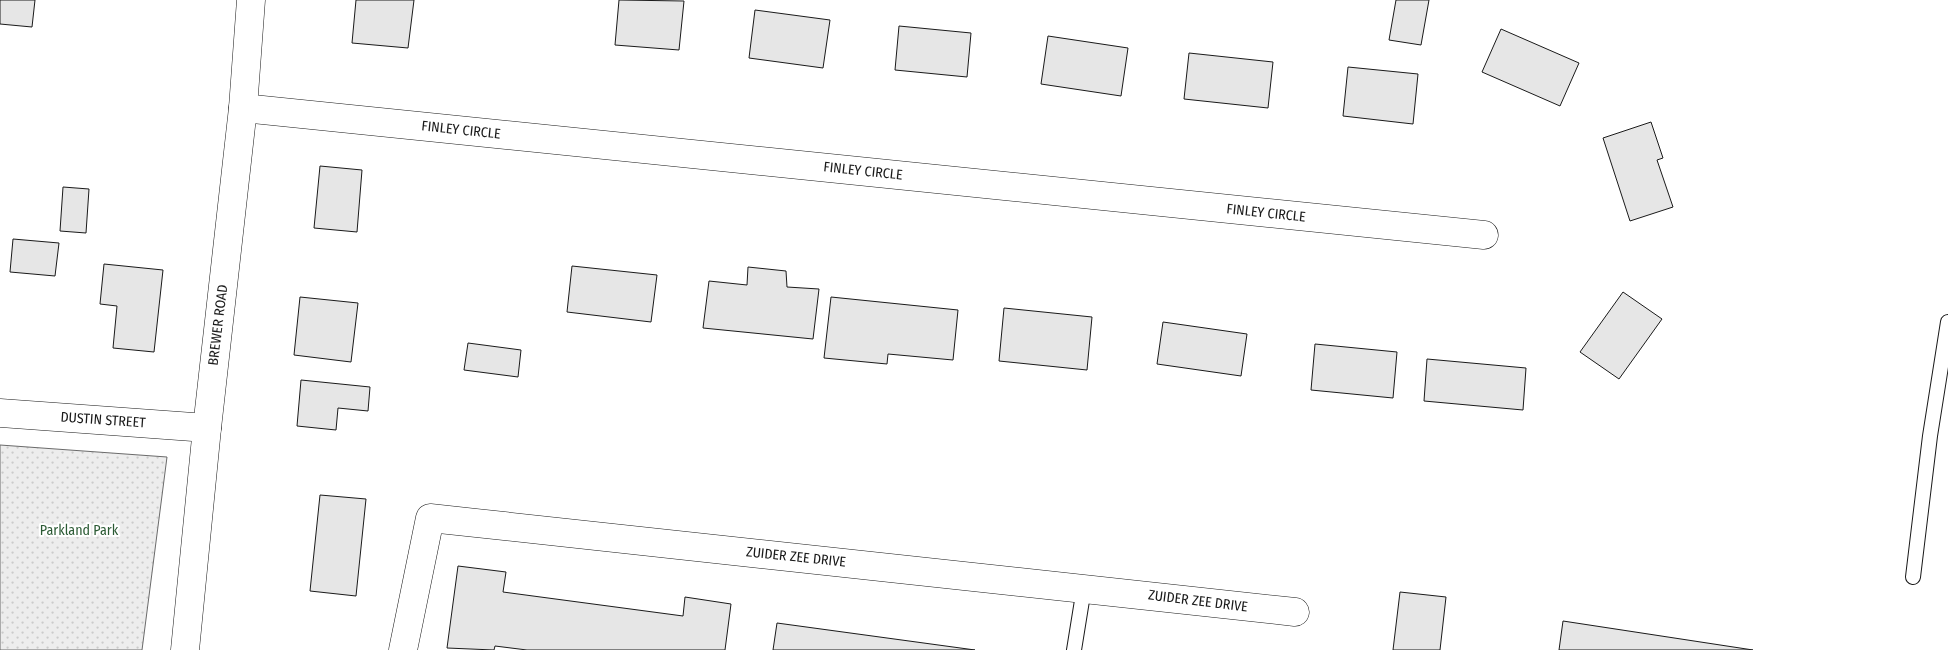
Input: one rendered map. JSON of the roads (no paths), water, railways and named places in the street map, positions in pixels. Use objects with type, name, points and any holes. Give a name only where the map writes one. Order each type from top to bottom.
[{"type":"street","name":"BREWER ROAD","points":[[185,650],[207,428],[243,108],[252,0]]},
{"type":"street","name":"FINLEY CIRCLE","points":[[243,108],[1484,235]]},
{"type":"street","name":"DUSTIN STREET","points":[[0,413],[207,428]]},
{"type":"street","name":"ZUIDER ZEE DRIVE","points":[[403,650],[430,518],[1296,612]]},
{"type":"lane","points":[[1913,577],[1930,436],[1948,322]]},
{"type":"lane","points":[[1074,650],[1084,588]]},
{"type":"park label","name":"Parkland Park","points":[[79,530]]}]
